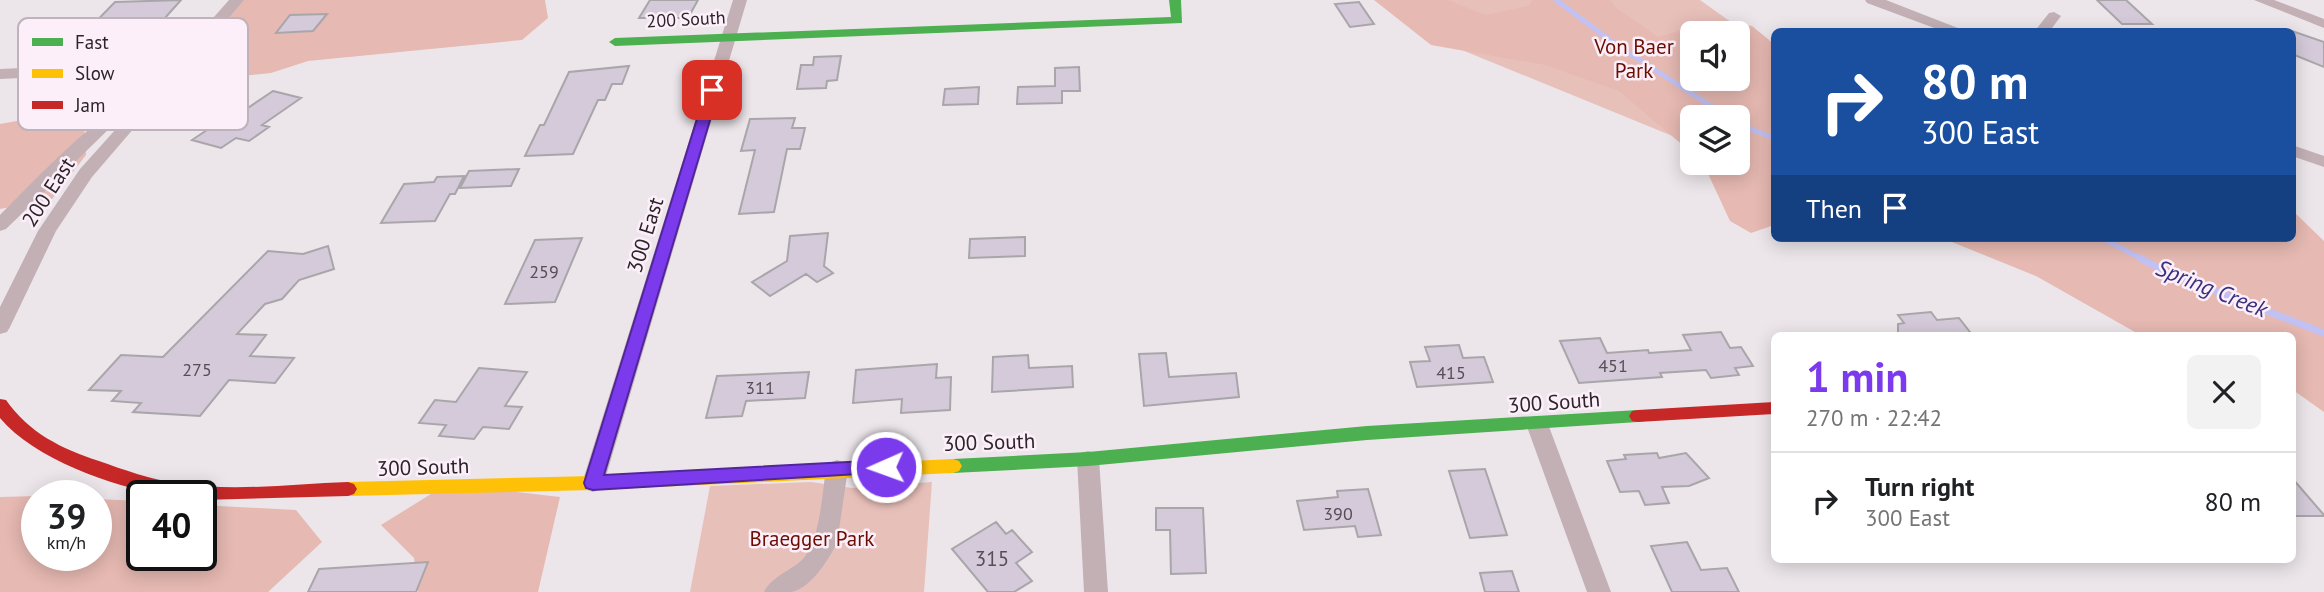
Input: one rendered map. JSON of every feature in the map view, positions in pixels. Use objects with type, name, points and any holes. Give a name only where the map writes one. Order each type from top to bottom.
[{"type":"street","name":"200 East","points":[[221,18],[237,0]]},
{"type":"street","name":"300 East","points":[[593,483],[740,0]]},
{"type":"street","name":"200 South","points":[[615,42],[1178,20],[1175,0]]},
{"type":"street","points":[[1872,0],[1950,28]]},
{"type":"street","points":[[2261,0],[2324,24]]},
{"type":"street","points":[[2044,28],[2054,16]]},
{"type":"street","points":[[0,74],[18,73]]},
{"type":"street","points":[[0,225],[99,130]]},
{"type":"street","name":"200 East","points":[[0,327],[47,231],[86,173],[123,130]]},
{"type":"street","points":[[2296,152],[2324,162]]},
{"type":"street","name":"300 South","points":[[0,405],[10,420],[40,444],[104,470],[176,490],[285,492],[593,483],[836,469],[1087,459],[1367,433],[1771,408]]},
{"type":"street","points":[[1537,424],[1599,592]]},
{"type":"street","points":[[1087,459],[1096,592]]},
{"type":"street","points":[[776,592],[812,565],[825,543],[836,469]]},
{"type":"green space","points":[[244,0],[545,0],[548,18],[522,40],[308,61],[271,73],[248,75],[248,18],[226,18],[233,6]]},
{"type":"green space","name":"Von Baer Park","points":[[1374,0],[1448,0],[1485,15],[1529,6],[1532,0],[1610,0],[1615,7],[1658,37],[1680,31],[1680,91],[1750,91],[1752,26],[1771,42],[1771,226],[1751,233],[1730,221],[1709,175],[1750,175],[1750,105],[1680,105],[1680,143],[1619,91],[1545,65],[1431,45]]},
{"type":"green space","name":"Von Baer Park","points":[[1384,0],[1700,0],[1730,21],[1680,21],[1680,91],[1745,91],[1741,105],[1680,105],[1680,139],[1413,30]]},
{"type":"green space","name":"Von Baer Park","points":[[1750,36],[1759,42],[1750,74]]},
{"type":"green space","points":[[18,121],[18,130],[84,130],[86,155],[52,199],[0,209],[0,124]]},
{"type":"green space","points":[[2296,214],[2324,241],[2324,412],[2296,392],[2296,332],[2135,332],[2036,276],[1952,242],[2296,242]]},
{"type":"green space","name":"Braegger Park","points":[[811,482],[852,488],[932,482],[924,592],[690,592],[710,486]]},
{"type":"green space","points":[[447,484],[560,497],[538,592],[418,592],[414,558],[381,525]]},
{"type":"green space","points":[[21,496],[21,571],[112,571],[112,500],[126,500],[126,571],[217,571],[217,506],[296,510],[322,542],[268,592],[0,592],[0,497]]},
{"type":"building","points":[[181,0],[165,18],[99,18],[115,2]]},
{"type":"building","points":[[650,0],[698,0],[688,18],[639,18]]},
{"type":"building","points":[[2097,0],[2126,0],[2152,24],[2122,24]]},
{"type":"building","points":[[1359,2],[1374,24],[1350,27],[1335,4]]},
{"type":"building","points":[[327,14],[313,31],[276,33],[290,15]]},
{"type":"building","points":[[2296,32],[2324,42],[2324,67],[2296,56]]},
{"type":"building","points":[[841,56],[837,80],[827,81],[826,88],[797,89],[801,65],[813,65],[814,57]]},
{"type":"building","points":[[629,66],[622,84],[612,84],[605,100],[598,100],[573,154],[525,156],[540,125],[544,125],[569,72]]},
{"type":"building","points":[[1079,67],[1080,91],[1062,91],[1062,103],[1017,104],[1018,87],[1055,86],[1055,68]]},
{"type":"building","points":[[979,87],[978,104],[943,105],[945,89]]},
{"type":"building","points":[[273,91],[301,98],[262,125],[269,127],[249,141],[236,138],[221,148],[192,140],[207,130],[248,130],[248,108]]},
{"type":"building","points":[[795,118],[792,128],[805,128],[800,149],[787,149],[774,212],[739,214],[755,150],[741,151],[750,119]]},
{"type":"building","points":[[519,169],[511,186],[460,188],[469,171]]},
{"type":"building","points":[[464,176],[455,194],[450,194],[435,221],[381,223],[404,184],[434,182],[437,177]]},
{"type":"building","points":[[828,233],[824,266],[833,273],[817,282],[806,274],[770,296],[752,282],[787,261],[790,236]]},
{"type":"building","points":[[1025,237],[1025,256],[969,258],[970,239]]},
{"type":"building","points":[[582,238],[555,302],[505,304],[535,240]]},
{"type":"building","points":[[328,246],[334,269],[299,280],[282,299],[265,304],[237,334],[266,335],[250,356],[294,358],[275,383],[229,380],[200,416],[133,412],[141,403],[112,401],[121,391],[89,390],[121,355],[163,357],[268,251],[303,254]]},
{"type":"building","points":[[1931,312],[1937,320],[1959,318],[1970,332],[1898,332],[1898,324],[1904,323],[1898,315]]},
{"type":"building","points":[[1721,332],[1730,348],[1741,347],[1753,366],[1735,368],[1739,375],[1711,378],[1706,370],[1660,373],[1662,377],[1579,383],[1560,341],[1600,338],[1607,353],[1648,350],[1649,353],[1691,350],[1683,335]]},
{"type":"building","points":[[1459,345],[1463,358],[1484,357],[1493,382],[1417,387],[1410,362],[1430,361],[1425,347]]},
{"type":"building","points":[[1166,353],[1169,377],[1236,373],[1239,397],[1144,406],[1139,354]]},
{"type":"building","points":[[1028,355],[1029,368],[1072,366],[1073,387],[992,392],[993,357]]},
{"type":"building","points":[[937,364],[936,378],[951,377],[950,410],[901,413],[902,399],[853,403],[856,370]]},
{"type":"building","points":[[479,368],[527,372],[505,406],[522,407],[509,429],[483,427],[474,439],[439,436],[446,425],[419,423],[435,400],[456,402]]},
{"type":"building","points":[[809,372],[805,398],[746,401],[742,416],[706,418],[717,376]]},
{"type":"building","points":[[1657,453],[1659,458],[1686,453],[1709,478],[1689,486],[1662,487],[1669,503],[1645,505],[1639,491],[1620,492],[1607,461],[1626,459],[1624,455]]},
{"type":"building","points":[[1485,469],[1507,535],[1470,538],[1449,471]]},
{"type":"building","points":[[2296,483],[2324,515],[2296,516]]},
{"type":"building","points":[[1368,489],[1381,535],[1358,537],[1355,526],[1304,530],[1297,501],[1338,497],[1337,491]]},
{"type":"building","points":[[1156,508],[1203,508],[1206,573],[1171,574],[1170,530],[1156,530]]},
{"type":"building","points":[[996,522],[1006,534],[1012,530],[1032,552],[1016,563],[1032,581],[1014,592],[988,592],[952,549]]},
{"type":"building","points":[[1687,542],[1701,570],[1727,568],[1739,592],[1672,592],[1651,546]]},
{"type":"building","points":[[428,562],[416,592],[308,592],[319,569]]},
{"type":"building","points":[[1512,571],[1519,592],[1485,592],[1480,573]]},
{"type":"waterway","name":"Spring Creek","points":[[1556,0],[1618,46],[1709,105]]},
{"type":"waterway","name":"Spring Creek","points":[[1750,129],[1771,137]]},
{"type":"waterway","name":"Spring Creek","points":[[2110,242],[2144,260]]},
{"type":"waterway","name":"Spring Creek","points":[[2140,258],[2168,273],[2324,333]]},
{"type":"traffic: fast","points":[[615,42],[1178,20],[1175,0]]},
{"type":"traffic: fast","points":[[953,466],[1088,459],[1367,433],[1638,416]]},
{"type":"traffic: slow","points":[[348,489],[593,483],[953,466]]},
{"type":"traffic: jam","points":[[0,405],[22,430],[50,449],[124,477],[161,487],[216,493],[348,489]]},
{"type":"traffic: jam","points":[[1638,416],[1771,408]]},
{"type":"route","points":[[712,90],[593,483],[886,467]]}]
